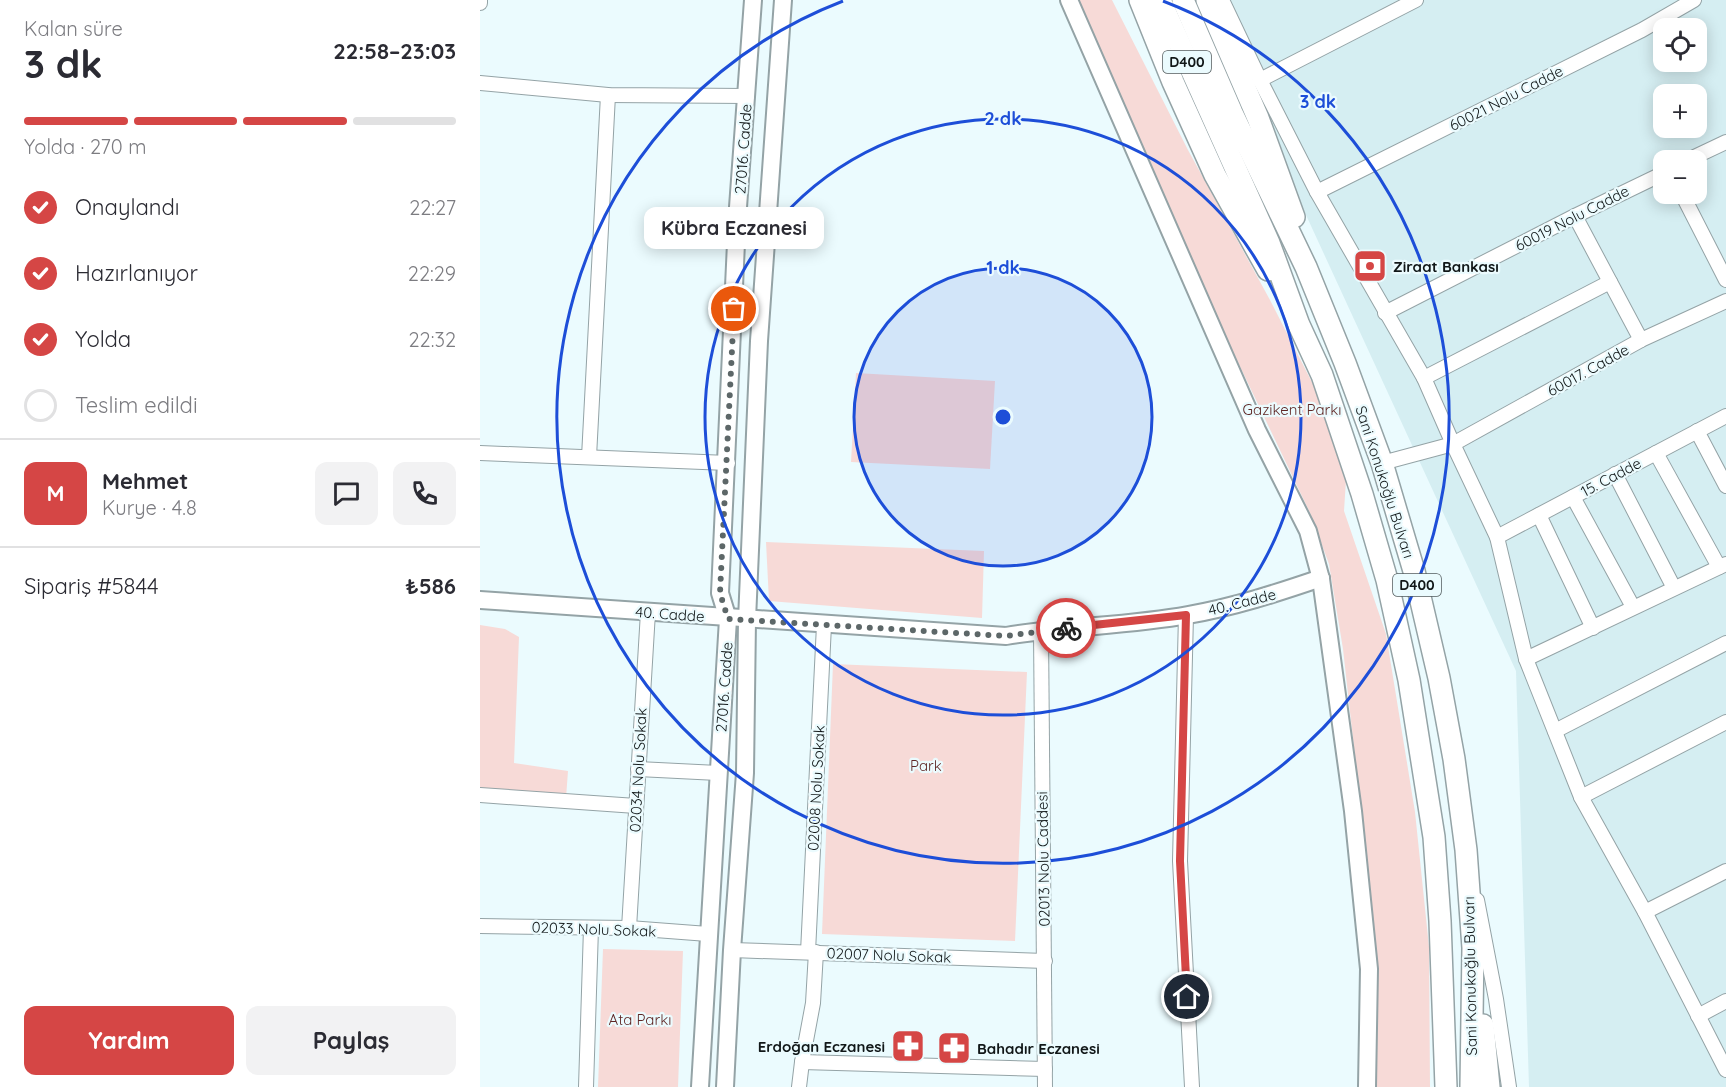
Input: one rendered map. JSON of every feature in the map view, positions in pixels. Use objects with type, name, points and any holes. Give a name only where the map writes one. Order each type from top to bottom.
[{"type":"highway","points":[[1140,0],[1173,82],[1215,175],[1299,326]]},
{"type":"highway","name":"D400","points":[[1160,0],[1224,119]]},
{"type":"highway","name":"D400","points":[[1183,0],[1224,119]]},
{"type":"highway","points":[[1207,0],[1258,118],[1283,183],[1294,216],[1306,267]]},
{"type":"highway","name":"Sani Konukoğlu Bulvarı","points":[[1224,119],[1299,326],[1322,375],[1362,494],[1387,580],[1409,680],[1434,837],[1440,921],[1446,1087]]},
{"type":"highway","name":"Sani Konukoğlu Bulvarı","points":[[1224,119],[1306,267],[1382,463],[1414,571],[1439,678],[1454,759],[1466,850],[1473,948],[1471,1087]]},
{"type":"highway","points":[[1473,948],[1480,992],[1488,1087]]},
{"type":"street","name":"27016. Cadde","points":[[700,1087],[728,619],[720,593],[728,463],[737,221],[753,0]]},
{"type":"street","name":"27016. Cadde","points":[[725,1087],[745,773],[747,620],[759,341],[783,0]]},
{"type":"street","points":[[1069,0],[1257,430],[1308,531],[1321,578],[1353,811],[1369,969],[1367,1087]]},
{"type":"street","points":[[1222,0],[1317,192],[1424,378],[1497,537],[1526,659],[1581,797],[1646,912],[1726,1070]]},
{"type":"street","points":[[1260,80],[1416,0]]},
{"type":"street","name":"60021 Nolu Cadde","points":[[1317,192],[1642,30],[1694,0]]},
{"type":"street","points":[[480,83],[608,95],[747,96]]},
{"type":"street","points":[[589,458],[608,95]]},
{"type":"street","points":[[1707,151],[1726,142]]},
{"type":"street","name":"60019 Nolu Cadde","points":[[1385,313],[1653,177]]},
{"type":"street","points":[[1687,204],[1726,280]]},
{"type":"street","points":[[1575,216],[1641,340]]},
{"type":"street","points":[[1424,378],[1610,282]]},
{"type":"street","name":"60017. Cadde","points":[[1382,463],[1453,444],[1641,340],[1726,301]]},
{"type":"street","name":"15. Cadde","points":[[1497,537],[1726,416]]},
{"type":"street","points":[[1697,431],[1726,486]]},
{"type":"street","points":[[480,453],[728,463]]},
{"type":"street","points":[[1526,659],[1723,566],[1656,453]]},
{"type":"street","points":[[1615,474],[1674,588]]},
{"type":"street","points":[[1573,497],[1633,607]]},
{"type":"street","points":[[1539,515],[1593,628]]},
{"type":"street","name":"40. Cadde","points":[[480,600],[728,619],[1006,636],[1186,615],[1256,600],[1321,578]]},
{"type":"street","name":"02034 Nolu Sokak","points":[[629,928],[648,612]]},
{"type":"street","points":[[1186,615],[1180,861],[1192,1087]]},
{"type":"street","name":"02008 Nolu Sokak","points":[[799,1087],[813,1003],[812,952],[824,625]]},
{"type":"street","name":"02013 Nolu Caddesi","points":[[1041,631],[1045,1087]]},
{"type":"street","points":[[1555,731],[1726,643]]},
{"type":"street","points":[[1581,797],[1726,722]]},
{"type":"street","points":[[638,769],[718,773]]},
{"type":"street","points":[[480,795],[636,806]]},
{"type":"street","points":[[1466,850],[1488,954],[1509,1087]]},
{"type":"street","points":[[1646,912],[1726,871]]},
{"type":"street","name":"02033 Nolu Sokak","points":[[480,926],[629,928],[708,934]]},
{"type":"street","points":[[586,1087],[591,928]]},
{"type":"street","name":"02007 Nolu Sokak","points":[[732,950],[1045,961]]},
{"type":"street","points":[[1698,1016],[1726,1001]]},
{"type":"street","points":[[802,1062],[1045,1069]]},
{"type":"shaded area","points":[[1207,0],[1726,0],[1726,1087],[1529,1087],[1516,671]]},
{"type":"green space","name":"Gazikent Parkı","points":[[1079,0],[1112,0],[1188,150],[1270,300],[1319,396],[1346,480],[1344,511],[1386,634],[1415,812],[1429,947],[1430,1087],[1377,1087],[1376,945],[1343,649],[1329,564],[1310,513],[1213,310]]},
{"type":"green space","points":[[856,373],[995,381],[990,469],[851,462]]},
{"type":"green space","points":[[766,542],[984,551],[982,618],[769,601]]},
{"type":"green space","points":[[480,625],[505,629],[519,637],[514,763],[568,771],[566,798],[480,791]]},
{"type":"green space","name":"Park","points":[[833,664],[1027,672],[1015,941],[822,934]]},
{"type":"green space","name":"Ata Parkı","points":[[603,949],[683,951],[678,1087],[598,1087]]},
{"type":"way so far","points":[[734,309],[720,593],[728,619],[1006,636],[1066,628]]},
{"type":"place","name":"Ziraat Bankası","points":[[1370,266]]},
{"type":"place","name":"Kübra Eczanesi","points":[[734,309]]},
{"type":"place","name":"Erdoğan Eczanesi","points":[[908,1046]]},
{"type":"place","name":"Bahadır Eczanesi","points":[[954,1048]]},
{"type":"route","points":[[1066,628],[1186,615],[1180,861],[1187,997]]}]
